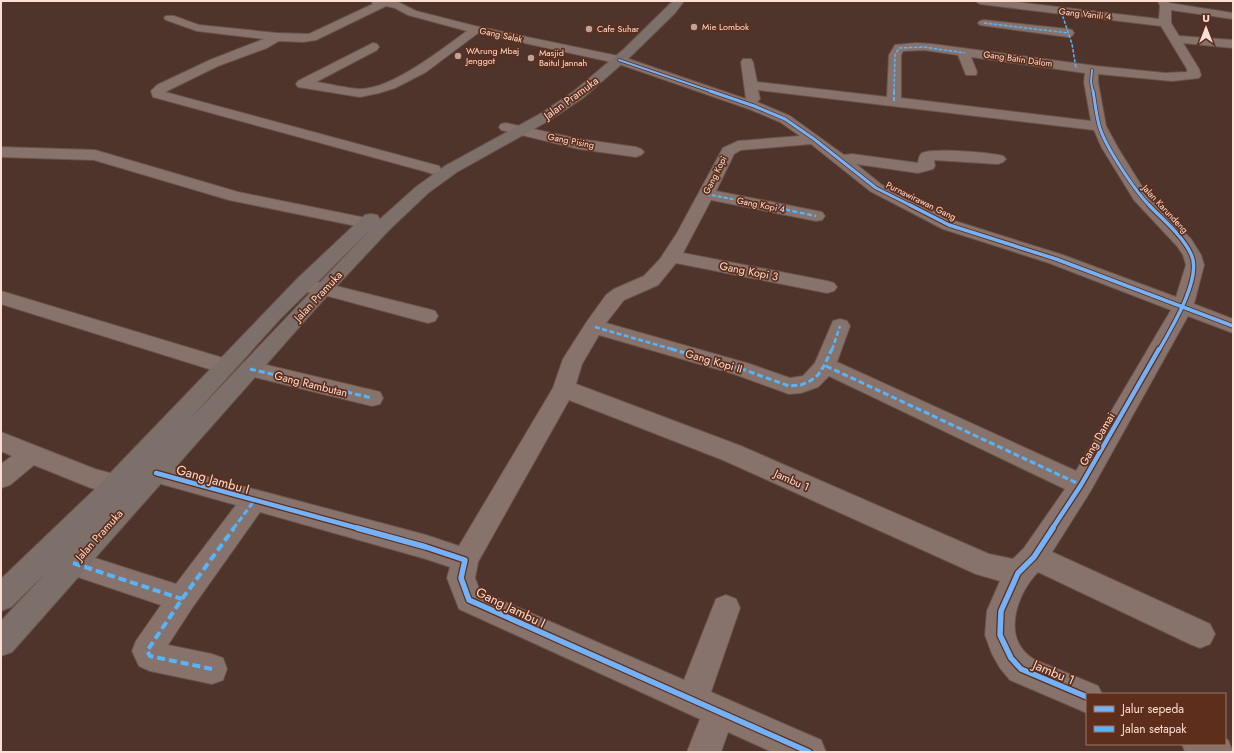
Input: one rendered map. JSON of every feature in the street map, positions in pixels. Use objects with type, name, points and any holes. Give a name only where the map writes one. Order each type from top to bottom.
[{"type":"main road","name":"Jalan Pramuka","points":[[1,598],[116,484],[225,366],[302,286],[366,223],[401,192],[433,168],[514,129],[545,117],[578,95],[667,1]]},
{"type":"main road","name":"Jalan Pramuka","points":[[612,59],[671,11],[679,1]]},
{"type":"main road","name":"Jalan Pramuka","points":[[1,642],[250,369],[383,226],[422,190],[451,169],[514,129]]},
{"type":"street","name":"Gang Vanili 4","points":[[980,1],[1165,23]]},
{"type":"street","name":"Gang Salak","points":[[380,2],[398,5],[412,13],[476,30],[612,59]]},
{"type":"street","points":[[170,18],[197,28],[277,37],[303,38],[312,37],[380,2]]},
{"type":"street","points":[[1150,2],[1164,3],[1233,16]]},
{"type":"street","points":[[1164,3],[1165,23],[1175,39],[1233,44]]},
{"type":"street","points":[[1060,11],[1072,44],[1076,68]]},
{"type":"street","points":[[984,23],[1068,33]]},
{"type":"street","points":[[372,47],[303,84],[360,93],[370,93],[385,88],[435,60],[476,30]]},
{"type":"street","points":[[277,37],[263,45],[214,63],[162,88],[158,91],[158,94],[433,168]]},
{"type":"street","name":"Gang Batin Dalom","points":[[971,72],[964,56],[965,53],[977,53],[1092,70],[1169,77],[1194,75],[1193,69],[1175,39]]},
{"type":"street","points":[[894,101],[895,54],[899,48],[911,46],[965,53]]},
{"type":"street","name":"Purnawirawan Gang","points":[[612,59],[754,106],[785,119],[814,139],[876,188],[949,225],[1056,259],[1233,326]]},
{"type":"street","points":[[747,62],[752,85],[754,106]]},
{"type":"street","name":"Jalan Karundeng","points":[[1092,70],[1091,82],[1099,126],[1110,148],[1140,196],[1185,243],[1192,255],[1195,265],[1182,307]]},
{"type":"street","points":[[752,85],[1099,126]]},
{"type":"street","name":"Gang Pising","points":[[514,129],[578,144],[636,152]]},
{"type":"street","name":"Gang Kopi","points":[[671,256],[728,151],[738,146],[814,139]]},
{"type":"street","points":[[1,152],[95,155],[235,196],[366,223]]},
{"type":"street","points":[[839,160],[852,159],[918,168],[927,166],[926,157],[936,154],[998,159]]},
{"type":"street","name":"Gang Kopi 4","points":[[706,194],[816,216]]},
{"type":"street","points":[[465,560],[564,388],[572,363],[594,327],[616,296],[654,279],[671,256]]},
{"type":"street","name":"Gang Kopi 3","points":[[671,256],[827,287]]},
{"type":"street","points":[[302,286],[324,289],[428,316]]},
{"type":"street","points":[[1,297],[225,366]]},
{"type":"street","name":"Gang Damai","points":[[1026,565],[1081,485],[1182,307]]},
{"type":"street","points":[[840,326],[826,366],[1081,485]]},
{"type":"street","name":"Gang Kopi II","points":[[594,327],[742,369],[789,386],[796,387],[810,383],[826,366]]},
{"type":"street","name":"Gang Rambutan","points":[[250,369],[372,398]]},
{"type":"street","name":"Jambu 1","points":[[564,388],[576,394],[732,453],[986,565],[1026,565],[1000,611],[1000,635],[1007,652],[1021,669],[1086,697]]},
{"type":"street","points":[[1,441],[91,478],[116,484]]},
{"type":"street","points":[[1,478],[31,454]]},
{"type":"street","name":"Gang Jambu I","points":[[156,473],[426,547],[465,560],[460,578],[469,600],[809,752]]},
{"type":"street","points":[[212,669],[150,656],[147,651],[182,599],[254,500]]},
{"type":"street","points":[[73,563],[182,599]]},
{"type":"street","points":[[1026,565],[1200,634]]},
{"type":"street","points":[[704,752],[706,706],[726,608]]},
{"type":"street","points":[[1200,745],[1216,752]]},
{"type":"marked path","points":[[1061,11],[1072,44],[1076,68]]},
{"type":"marked path","points":[[984,23],[1068,33]]},
{"type":"marked path","points":[[894,101],[895,55],[899,48],[924,47],[965,53]]},
{"type":"marked path","points":[[706,194],[816,216]]},
{"type":"marked path","points":[[595,327],[742,369],[789,386],[801,385],[818,375],[829,357],[840,326]]},
{"type":"marked path","points":[[826,366],[1081,485]]},
{"type":"marked path","points":[[250,369],[372,398]]},
{"type":"marked path","points":[[212,669],[150,656],[147,651],[182,599],[254,501]]},
{"type":"marked path","points":[[73,563],[182,599]]},
{"type":"cycle path","points":[[619,60],[754,106],[785,119],[814,139],[876,188],[949,225],[1056,259],[1233,326]]},
{"type":"cycle path","points":[[1086,697],[1021,669],[1011,658],[1003,644],[1000,635],[1001,611],[1018,573],[1034,557],[1081,485],[1183,307],[1195,265],[1192,255],[1185,243],[1140,196],[1110,148],[1099,126],[1091,82],[1092,70]]},
{"type":"cycle path","points":[[156,473],[426,547],[465,560],[461,578],[469,600],[809,752]]},
{"type":"place","name":"Mie Lombok","points":[[694,27]]},
{"type":"place","name":"Cafe Suhar","points":[[589,29]]},
{"type":"place","name":"WArung Mbaj Jenggot","points":[[458,56]]},
{"type":"place","name":"Masjid Baitul Jannah","points":[[531,58]]}]
